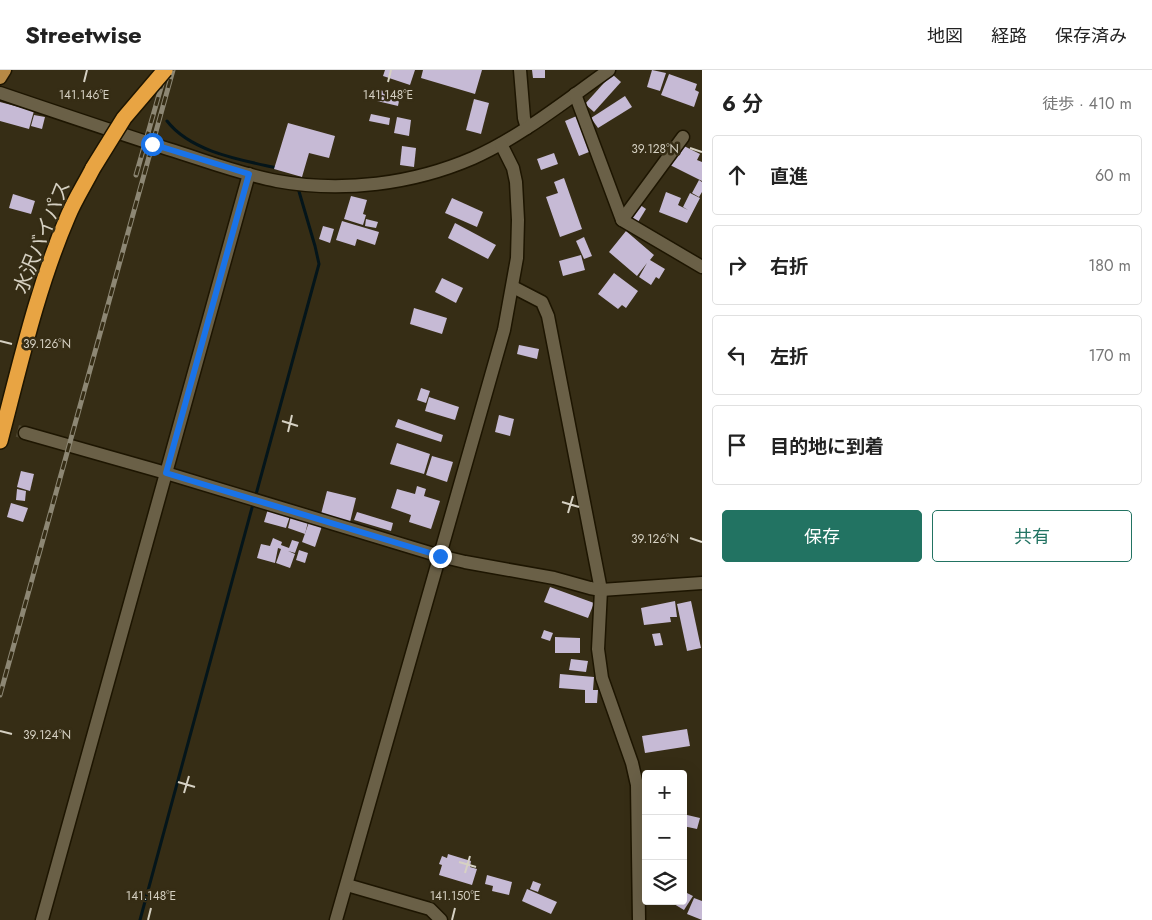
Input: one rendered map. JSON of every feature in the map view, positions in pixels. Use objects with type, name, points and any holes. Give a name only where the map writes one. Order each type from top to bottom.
[{"type":"highway","name":"水沢バイパス","points":[[0,441],[30,324],[49,265],[69,214],[93,168],[124,118],[166,70]]},
{"type":"main road","points":[[0,78],[5,70]]},
{"type":"street","points":[[520,70],[526,128]]},
{"type":"street","points":[[0,93],[249,174],[301,184],[334,186],[386,182],[427,174],[450,167],[501,144],[609,70]]},
{"type":"street","points":[[575,94],[622,220],[702,267]]},
{"type":"street","points":[[622,220],[683,137]]},
{"type":"street","points":[[336,920],[504,330],[517,258],[518,220],[516,182],[513,168],[501,144]]},
{"type":"street","points":[[42,920],[249,174]]},
{"type":"street","points":[[513,287],[542,302],[548,316],[601,590],[598,649],[602,678],[632,762],[637,785],[639,920]]},
{"type":"street","points":[[25,433],[465,562],[554,578],[601,590],[702,583]]},
{"type":"street","points":[[346,885],[430,909],[441,920]]},
{"type":"building","points":[[385,70],[415,70],[410,85],[383,76]]},
{"type":"building","points":[[423,70],[482,70],[475,94],[421,78]]},
{"type":"building","points":[[532,70],[545,70],[545,78],[533,78]]},
{"type":"building","points":[[652,70],[666,73],[660,91],[647,87]]},
{"type":"building","points":[[612,74],[621,82],[594,112],[585,104]]},
{"type":"building","points":[[669,74],[697,84],[695,90],[699,92],[694,107],[661,95]]},
{"type":"building","points":[[380,90],[400,96],[398,106],[377,101]]},
{"type":"building","points":[[625,96],[632,107],[598,128],[591,118]]},
{"type":"building","points":[[474,99],[489,103],[481,134],[466,130]]},
{"type":"building","points":[[0,102],[34,111],[29,129],[0,121]]},
{"type":"building","points":[[371,114],[390,118],[389,125],[369,121]]},
{"type":"building","points":[[34,115],[45,117],[42,129],[31,126]]},
{"type":"building","points":[[579,115],[594,150],[579,156],[565,121]]},
{"type":"building","points":[[397,117],[411,120],[409,136],[394,133]]},
{"type":"building","points":[[288,123],[335,136],[329,158],[309,153],[302,177],[274,169]]},
{"type":"building","points":[[402,146],[416,148],[414,167],[400,165]]},
{"type":"building","points":[[684,146],[700,154],[697,160],[702,162],[702,181],[668,164],[674,152],[680,154]]},
{"type":"building","points":[[554,153],[558,164],[541,170],[537,159]]},
{"type":"building","points":[[564,178],[582,229],[560,237],[546,197],[558,193],[554,182]]},
{"type":"building","points":[[699,180],[702,182],[702,192],[699,197],[692,193]]},
{"type":"building","points":[[666,192],[681,198],[678,205],[688,210],[683,207],[690,193],[700,198],[687,223],[659,212]]},
{"type":"building","points":[[13,194],[35,201],[31,214],[9,208]]},
{"type":"building","points":[[351,196],[367,200],[363,214],[366,215],[363,225],[344,219]]},
{"type":"building","points":[[452,198],[483,212],[477,227],[445,213]]},
{"type":"building","points":[[636,202],[646,209],[638,222],[628,215]]},
{"type":"building","points":[[366,219],[378,222],[376,228],[365,226]]},
{"type":"building","points":[[342,221],[379,232],[375,245],[357,239],[355,246],[336,240]]},
{"type":"building","points":[[455,223],[496,245],[488,259],[448,238]]},
{"type":"building","points":[[323,226],[334,229],[330,243],[319,239]]},
{"type":"building","points":[[626,231],[654,255],[650,260],[665,269],[659,279],[656,277],[651,285],[639,277],[647,263],[637,276],[609,252]]},
{"type":"building","points":[[584,237],[592,256],[584,259],[576,241]]},
{"type":"building","points":[[581,255],[585,270],[563,276],[559,261]]},
{"type":"building","points":[[614,273],[638,291],[626,308],[622,305],[618,309],[598,294]]},
{"type":"building","points":[[442,278],[463,288],[456,303],[435,292]]},
{"type":"building","points":[[414,308],[447,318],[442,334],[410,324]]},
{"type":"building","points":[[519,345],[539,349],[537,359],[517,354]]},
{"type":"building","points":[[421,388],[430,391],[426,403],[417,400]]},
{"type":"building","points":[[429,397],[459,407],[455,420],[425,411]]},
{"type":"building","points":[[499,415],[514,419],[510,436],[495,432]]},
{"type":"building","points":[[398,419],[443,435],[441,442],[395,427]]},
{"type":"building","points":[[397,443],[430,454],[424,474],[390,464]]},
{"type":"building","points":[[432,456],[453,462],[447,482],[426,475]]},
{"type":"building","points":[[21,471],[34,474],[30,491],[17,487]]},
{"type":"building","points":[[417,486],[426,489],[424,496],[440,501],[431,529],[409,522],[411,515],[391,508],[397,489],[415,494]]},
{"type":"building","points":[[17,489],[26,491],[25,501],[16,500]]},
{"type":"building","points":[[327,491],[356,498],[350,522],[321,514]]},
{"type":"building","points":[[11,503],[28,508],[23,522],[7,517]]},
{"type":"building","points":[[268,509],[290,516],[286,528],[264,522]]},
{"type":"building","points":[[357,512],[393,523],[391,531],[354,520]]},
{"type":"building","points":[[291,516],[308,522],[305,534],[288,528]]},
{"type":"building","points":[[309,522],[322,526],[315,547],[302,542]]},
{"type":"building","points":[[273,538],[282,542],[281,545],[289,548],[292,540],[299,542],[295,553],[288,551],[295,554],[290,568],[276,563],[281,549],[278,548],[275,563],[257,558],[261,544],[270,546]]},
{"type":"building","points":[[299,550],[308,553],[305,563],[296,560]]},
{"type":"building","points":[[550,587],[594,603],[588,618],[544,602]]},
{"type":"building","points":[[675,601],[677,617],[670,617],[671,622],[644,625],[641,608]]},
{"type":"building","points":[[691,601],[701,648],[687,651],[677,604]]},
{"type":"building","points":[[544,630],[553,633],[550,641],[541,638]]},
{"type":"building","points":[[660,633],[663,645],[655,646],[652,634]]},
{"type":"building","points":[[555,637],[580,638],[580,653],[555,653]]},
{"type":"building","points":[[571,659],[588,661],[586,672],[569,670]]},
{"type":"building","points":[[560,674],[594,677],[593,690],[598,690],[597,703],[585,703],[585,690],[559,688]]},
{"type":"building","points":[[687,729],[690,746],[645,753],[642,736]]},
{"type":"building","points":[[687,815],[700,818],[697,829],[687,827]]},
{"type":"building","points":[[448,854],[471,861],[470,867],[477,869],[472,885],[439,875],[442,865],[439,864],[442,856],[447,858]]},
{"type":"building","points":[[487,875],[512,882],[509,895],[492,891],[493,886],[485,884]]},
{"type":"building","points":[[533,881],[541,884],[538,892],[530,889]]},
{"type":"building","points":[[527,889],[557,902],[551,914],[522,901]]},
{"type":"building","points":[[687,893],[693,896],[684,910],[676,905],[687,905]]},
{"type":"building","points":[[694,898],[702,901],[702,920],[687,914]]},
{"type":"waterway","points":[[167,121],[177,132],[203,147],[233,158],[277,168]]},
{"type":"waterway","points":[[255,498],[319,264],[298,188]]},
{"type":"waterway","points":[[140,920],[253,504]]},
{"type":"tunnel","points":[[0,426],[25,433]]},
{"type":"railway","points":[[136,175],[166,70]]},
{"type":"railway","points":[[0,695],[173,70]]},
{"type":"route","points":[[152,144],[249,174],[166,473],[440,556]]}]
